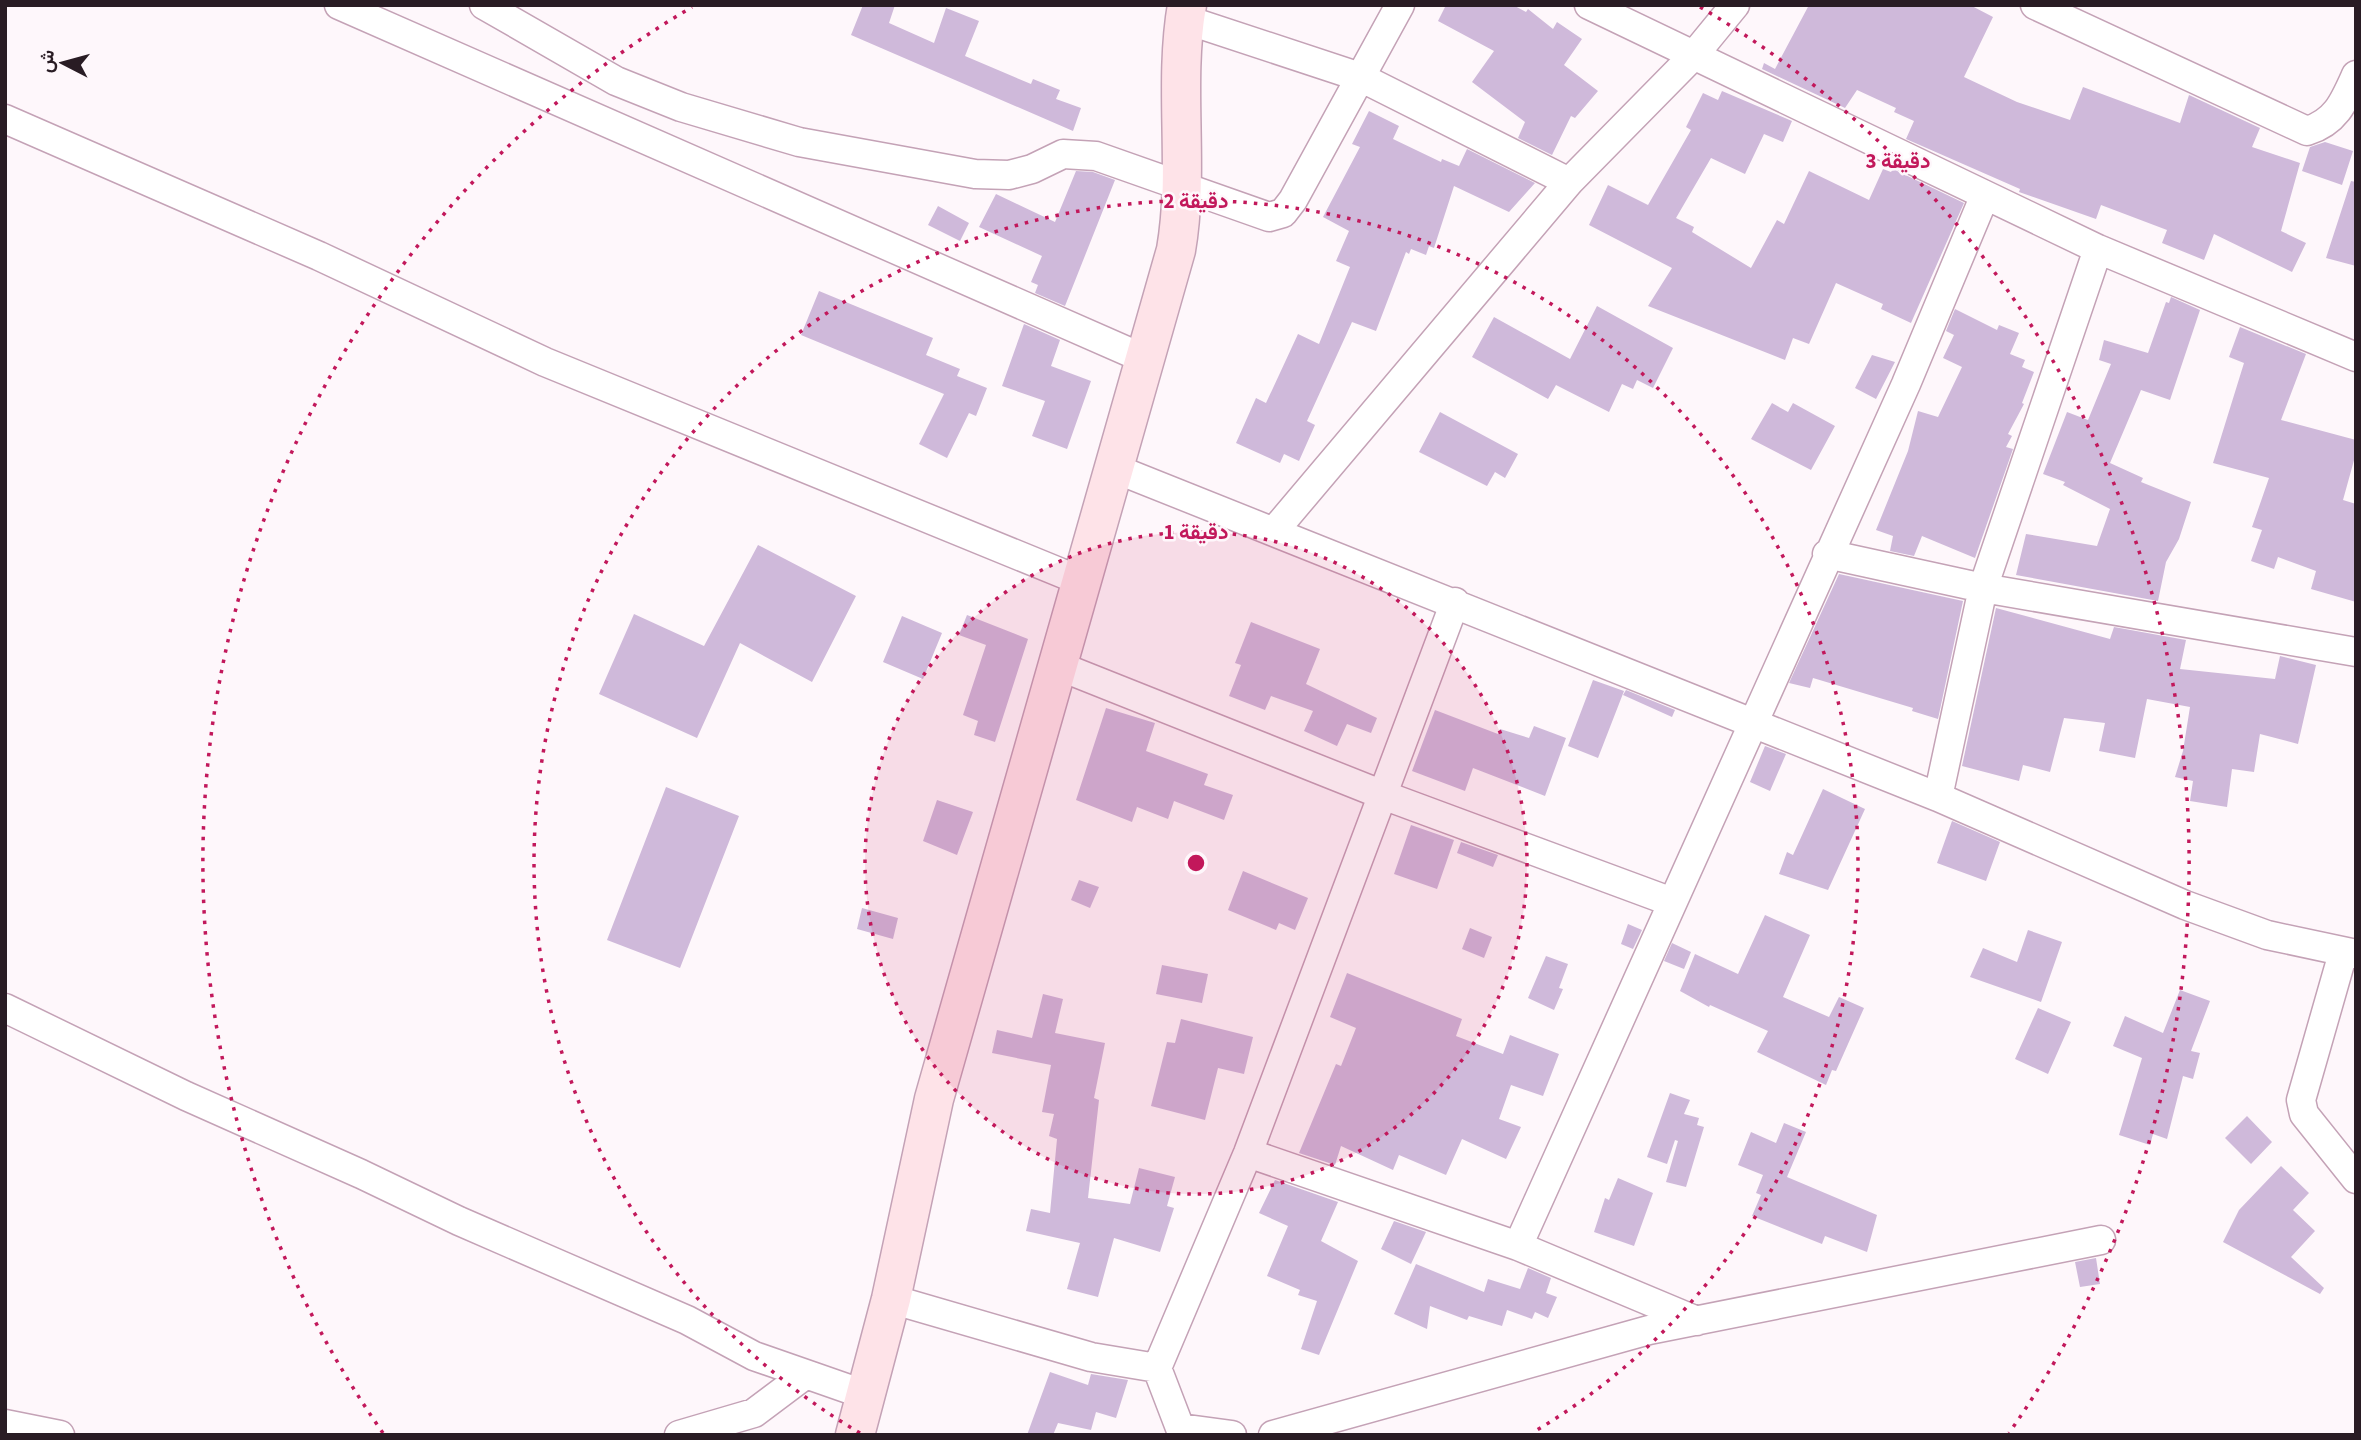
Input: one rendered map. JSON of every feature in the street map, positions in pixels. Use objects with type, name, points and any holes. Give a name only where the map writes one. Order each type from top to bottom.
[{"type":"street","points":[[338,5],[1145,359]]},
{"type":"street","points":[[484,5],[616,81],[681,107],[799,142],[975,174],[1009,175],[1032,169],[1063,154],[1096,156],[1269,217],[1283,213],[1293,200],[1400,5]]},
{"type":"street","points":[[1590,5],[2098,249],[2356,357]]},
{"type":"street","points":[[1275,530],[1569,183],[1694,55],[1735,5]]},
{"type":"street","points":[[2048,9],[2307,131],[2326,125],[2346,97],[2356,75]]},
{"type":"street","points":[[855,1435],[863,1394],[891,1299],[934,1099],[1081,581],[1116,469],[1176,250],[1182,186],[1181,85],[1185,12],[1360,77],[1569,183]]},
{"type":"street","points":[[5,119],[319,256],[545,362],[1081,581]]},
{"type":"street","points":[[1518,1246],[1906,383],[1985,195]]},
{"type":"street","points":[[1938,797],[1983,588],[2098,249]]},
{"type":"street","points":[[1116,469],[1275,530],[1938,797],[2185,905],[2267,934],[2349,953],[2301,1100],[2304,1114],[2356,1179]]},
{"type":"street","points":[[1827,554],[1983,588],[2356,652]]},
{"type":"street","points":[[1232,1435],[1180,1428],[1157,1368],[1248,1153],[1455,602]]},
{"type":"street","points":[[1059,666],[1383,795],[1672,902]]},
{"type":"street","points":[[5,1008],[186,1096],[459,1221],[687,1320],[754,1356],[863,1394]]},
{"type":"street","points":[[1248,1153],[1518,1246],[1697,1321]]},
{"type":"street","points":[[1273,1435],[1649,1330],[2101,1240]]},
{"type":"street","points":[[891,1299],[1091,1357],[1157,1368]]},
{"type":"street","points":[[679,1435],[754,1413],[806,1374]]},
{"type":"street","points":[[5,1424],[60,1435]]},
{"type":"building","points":[[863,5],[895,5],[889,23],[934,43],[946,8],[979,21],[965,56],[1031,84],[1033,79],[1060,90],[1056,99],[1081,108],[1073,131],[851,35]]},
{"type":"building","points":[[1446,5],[1513,5],[1526,12],[1528,9],[1553,29],[1557,22],[1582,39],[1564,65],[1598,91],[1575,118],[1571,116],[1552,155],[1518,138],[1525,122],[1472,82],[1494,51],[1438,21]]},
{"type":"building","points":[[1809,5],[1970,5],[1993,17],[1964,77],[2017,102],[2070,120],[2083,87],[2180,123],[2189,95],[2260,128],[2252,147],[2300,163],[2281,231],[2306,243],[2292,272],[2214,234],[2204,260],[2162,243],[2167,230],[2101,205],[2096,219],[2019,192],[2020,189],[1906,139],[1914,121],[1894,112],[1896,108],[1857,90],[1845,108],[1762,69],[1764,63],[1775,69]]},
{"type":"building","points":[[1722,91],[1792,121],[1783,142],[1764,134],[1745,174],[1711,158],[1676,218],[1694,227],[1692,232],[1751,268],[1777,220],[1784,224],[1809,171],[1869,200],[1883,169],[1891,172],[1893,169],[1964,203],[1911,323],[1881,309],[1883,304],[1836,283],[1809,344],[1793,338],[1785,360],[1648,306],[1672,268],[1589,225],[1608,185],[1648,205],[1691,130],[1686,127],[1703,93],[1718,100]]},
{"type":"building","points":[[1369,111],[1399,126],[1393,139],[1441,162],[1442,159],[1459,166],[1467,149],[1535,183],[1509,212],[1454,186],[1434,248],[1429,246],[1426,255],[1411,249],[1409,254],[1406,252],[1376,331],[1352,322],[1307,421],[1315,425],[1299,461],[1284,454],[1280,463],[1236,443],[1256,398],[1266,403],[1298,334],[1319,344],[1350,267],[1336,261],[1349,231],[1323,217],[1360,147],[1352,144]]},
{"type":"building","points":[[2325,142],[2353,151],[2342,185],[2302,171],[2310,147]]},
{"type":"building","points":[[1076,171],[1093,172],[1115,180],[1065,306],[1035,293],[1038,285],[1031,282],[1042,256],[979,227],[996,194],[1055,222]]},
{"type":"building","points":[[2351,181],[2356,182],[2356,266],[2326,258]]},
{"type":"building","points":[[938,206],[969,223],[960,241],[928,225]]},
{"type":"building","points":[[819,291],[933,338],[926,355],[960,369],[957,376],[987,388],[976,416],[969,413],[947,458],[919,444],[944,394],[801,335]]},
{"type":"building","points":[[2171,297],[2200,310],[2170,400],[2141,390],[2110,463],[2143,478],[2141,482],[2191,502],[2179,539],[2166,562],[2158,601],[2016,575],[2026,534],[2097,546],[2110,509],[2063,485],[2065,482],[2043,474],[2067,412],[2088,420],[2111,364],[2099,360],[2104,340],[2148,353],[2166,302],[2169,303]]},
{"type":"building","points":[[1597,306],[1673,348],[1653,388],[1637,380],[1633,389],[1622,384],[1609,412],[1556,385],[1548,399],[1472,357],[1494,317],[1570,359]]},
{"type":"building","points":[[1955,309],[1997,330],[1999,325],[2019,333],[2010,354],[2025,360],[2022,367],[2034,372],[2022,403],[2024,404],[2008,434],[2012,436],[2006,447],[2013,449],[1975,558],[1922,536],[1914,556],[1890,551],[1893,536],[1876,530],[1908,451],[1918,411],[1938,417],[1962,367],[1943,358],[1954,335],[1946,331]]},
{"type":"building","points":[[1024,324],[1060,340],[1051,366],[1091,381],[1067,449],[1032,436],[1045,401],[1002,386]]},
{"type":"building","points":[[2240,327],[2306,354],[2281,420],[2356,440],[2356,453],[2343,500],[2356,504],[2356,602],[2311,589],[2316,571],[2278,557],[2274,569],[2251,561],[2262,530],[2252,527],[2269,478],[2213,463],[2244,363],[2229,357]]},
{"type":"building","points":[[1872,355],[1895,362],[1876,399],[1855,388]]},
{"type":"building","points":[[1772,403],[1788,412],[1793,403],[1835,426],[1811,470],[1751,439]]},
{"type":"building","points":[[1440,412],[1518,454],[1505,478],[1495,472],[1487,486],[1419,452]]},
{"type":"building","points":[[758,545],[856,596],[812,682],[740,643],[697,738],[599,694],[634,614],[704,646]]},
{"type":"building","points":[[1839,574],[1963,601],[1938,719],[1912,711],[1913,708],[1813,678],[1810,688],[1789,683]]},
{"type":"building","points":[[1996,608],[2110,639],[2114,627],[2186,640],[2180,669],[2275,679],[2280,656],[2316,665],[2298,744],[2260,734],[2254,772],[2232,769],[2227,807],[2190,801],[2193,781],[2175,777],[2183,751],[2190,707],[2147,699],[2135,758],[2099,751],[2105,723],[2064,718],[2050,772],[2023,765],[2019,781],[1962,766]]},
{"type":"building","points":[[967,615],[1028,639],[995,742],[974,735],[978,721],[963,715],[986,645],[959,635]]},
{"type":"building","points":[[902,616],[942,633],[923,679],[883,662]]},
{"type":"building","points":[[1251,622],[1320,649],[1306,684],[1377,718],[1371,733],[1347,724],[1337,746],[1304,731],[1313,711],[1271,696],[1265,710],[1229,696],[1241,665],[1235,663]]},
{"type":"building","points":[[1593,680],[1624,691],[1598,758],[1568,746]]},
{"type":"building","points":[[1626,690],[1675,710],[1672,717],[1623,695]]},
{"type":"building","points":[[1106,708],[1155,723],[1146,751],[1208,774],[1204,785],[1233,795],[1224,820],[1174,801],[1168,819],[1137,807],[1132,822],[1076,800]]},
{"type":"building","points":[[1435,710],[1498,734],[1500,729],[1529,738],[1534,726],[1566,738],[1545,796],[1473,768],[1465,791],[1412,771]]},
{"type":"building","points":[[1765,746],[1786,754],[1770,791],[1750,782]]},
{"type":"building","points":[[666,787],[739,816],[680,968],[607,940]]},
{"type":"building","points":[[1823,789],[1865,809],[1828,890],[1779,874],[1787,852],[1793,855]]},
{"type":"building","points":[[937,800],[973,812],[957,855],[923,841]]},
{"type":"building","points":[[1952,821],[2000,842],[1986,881],[1937,863]]},
{"type":"building","points":[[1411,825],[1454,840],[1437,889],[1394,874]]},
{"type":"building","points":[[1461,842],[1498,855],[1493,867],[1457,853]]},
{"type":"building","points":[[1243,871],[1308,898],[1295,930],[1279,923],[1276,930],[1228,910]]},
{"type":"building","points":[[1079,880],[1099,887],[1090,908],[1071,900]]},
{"type":"building","points":[[862,908],[898,918],[893,939],[857,929]]},
{"type":"building","points":[[1765,915],[1810,935],[1783,997],[1829,1017],[1839,997],[1864,1008],[1836,1071],[1832,1070],[1826,1085],[1757,1052],[1768,1031],[1710,1005],[1709,1007],[1680,991],[1695,954],[1738,974]]},
{"type":"building","points":[[1628,924],[1642,930],[1633,949],[1621,944]]},
{"type":"building","points":[[1470,928],[1492,937],[1484,958],[1462,949]]},
{"type":"building","points":[[2028,930],[2062,942],[2041,1002],[1970,977],[1983,948],[2017,962]]},
{"type":"building","points":[[1672,943],[1691,952],[1684,969],[1664,961]]},
{"type":"building","points":[[1546,956],[1568,964],[1559,988],[1563,989],[1554,1010],[1528,998]]},
{"type":"building","points":[[1162,965],[1208,974],[1202,1003],[1156,994]]},
{"type":"building","points":[[1347,973],[1462,1019],[1456,1036],[1503,1054],[1510,1035],[1559,1054],[1543,1096],[1511,1085],[1499,1119],[1521,1127],[1506,1159],[1462,1139],[1446,1175],[1399,1155],[1393,1170],[1341,1146],[1335,1165],[1299,1153],[1336,1064],[1341,1066],[1356,1028],[1330,1017]]},
{"type":"building","points":[[2180,990],[2210,1001],[2191,1051],[2200,1053],[2193,1079],[2183,1076],[2167,1139],[2153,1134],[2150,1145],[2119,1135],[2142,1058],[2113,1046],[2125,1016],[2163,1033]]},
{"type":"building","points":[[1043,994],[1063,999],[1055,1033],[1105,1043],[1094,1098],[1099,1100],[1088,1198],[1130,1204],[1139,1168],[1175,1177],[1167,1206],[1174,1208],[1160,1252],[1114,1238],[1098,1297],[1067,1289],[1080,1243],[1026,1231],[1031,1209],[1050,1213],[1057,1139],[1049,1136],[1054,1114],[1042,1112],[1051,1065],[992,1053],[997,1030],[1032,1038]]},
{"type":"building","points":[[2038,1008],[2071,1022],[2048,1074],[2015,1059]]},
{"type":"building","points":[[1181,1019],[1253,1037],[1244,1074],[1218,1068],[1205,1120],[1151,1106],[1167,1042],[1175,1043]]},
{"type":"building","points":[[1670,1093],[1690,1100],[1684,1114],[1699,1118],[1697,1125],[1704,1127],[1686,1187],[1666,1182],[1678,1141],[1675,1140],[1667,1164],[1647,1157]]},
{"type":"building","points":[[2247,1116],[2272,1142],[2251,1164],[2225,1138]]},
{"type":"building","points":[[1784,1123],[1806,1132],[1787,1177],[1877,1215],[1867,1252],[1825,1236],[1822,1244],[1752,1216],[1761,1195],[1756,1193],[1763,1175],[1738,1165],[1751,1132],[1776,1143]]},
{"type":"building","points":[[2281,1166],[2309,1193],[2293,1210],[2315,1231],[2291,1257],[2324,1288],[2320,1294],[2223,1242],[2239,1210]]},
{"type":"building","points":[[1618,1178],[1653,1193],[1634,1246],[1594,1232],[1605,1198],[1609,1200]]},
{"type":"building","points":[[1275,1180],[1338,1202],[1321,1241],[1358,1261],[1319,1355],[1301,1349],[1317,1301],[1298,1295],[1300,1290],[1267,1276],[1288,1226],[1259,1213]]},
{"type":"building","points":[[1394,1221],[1426,1232],[1411,1264],[1381,1249]]},
{"type":"building","points":[[2096,1258],[2100,1284],[2080,1287],[2075,1262]]},
{"type":"building","points":[[1416,1264],[1484,1292],[1488,1279],[1520,1289],[1528,1268],[1551,1278],[1546,1293],[1557,1297],[1548,1318],[1535,1312],[1532,1319],[1507,1310],[1502,1326],[1469,1316],[1467,1320],[1430,1306],[1427,1329],[1394,1314]]},
{"type":"building","points":[[1050,1372],[1088,1385],[1091,1374],[1128,1380],[1116,1418],[1096,1412],[1091,1430],[1058,1423],[1053,1435],[1027,1435]]}]
